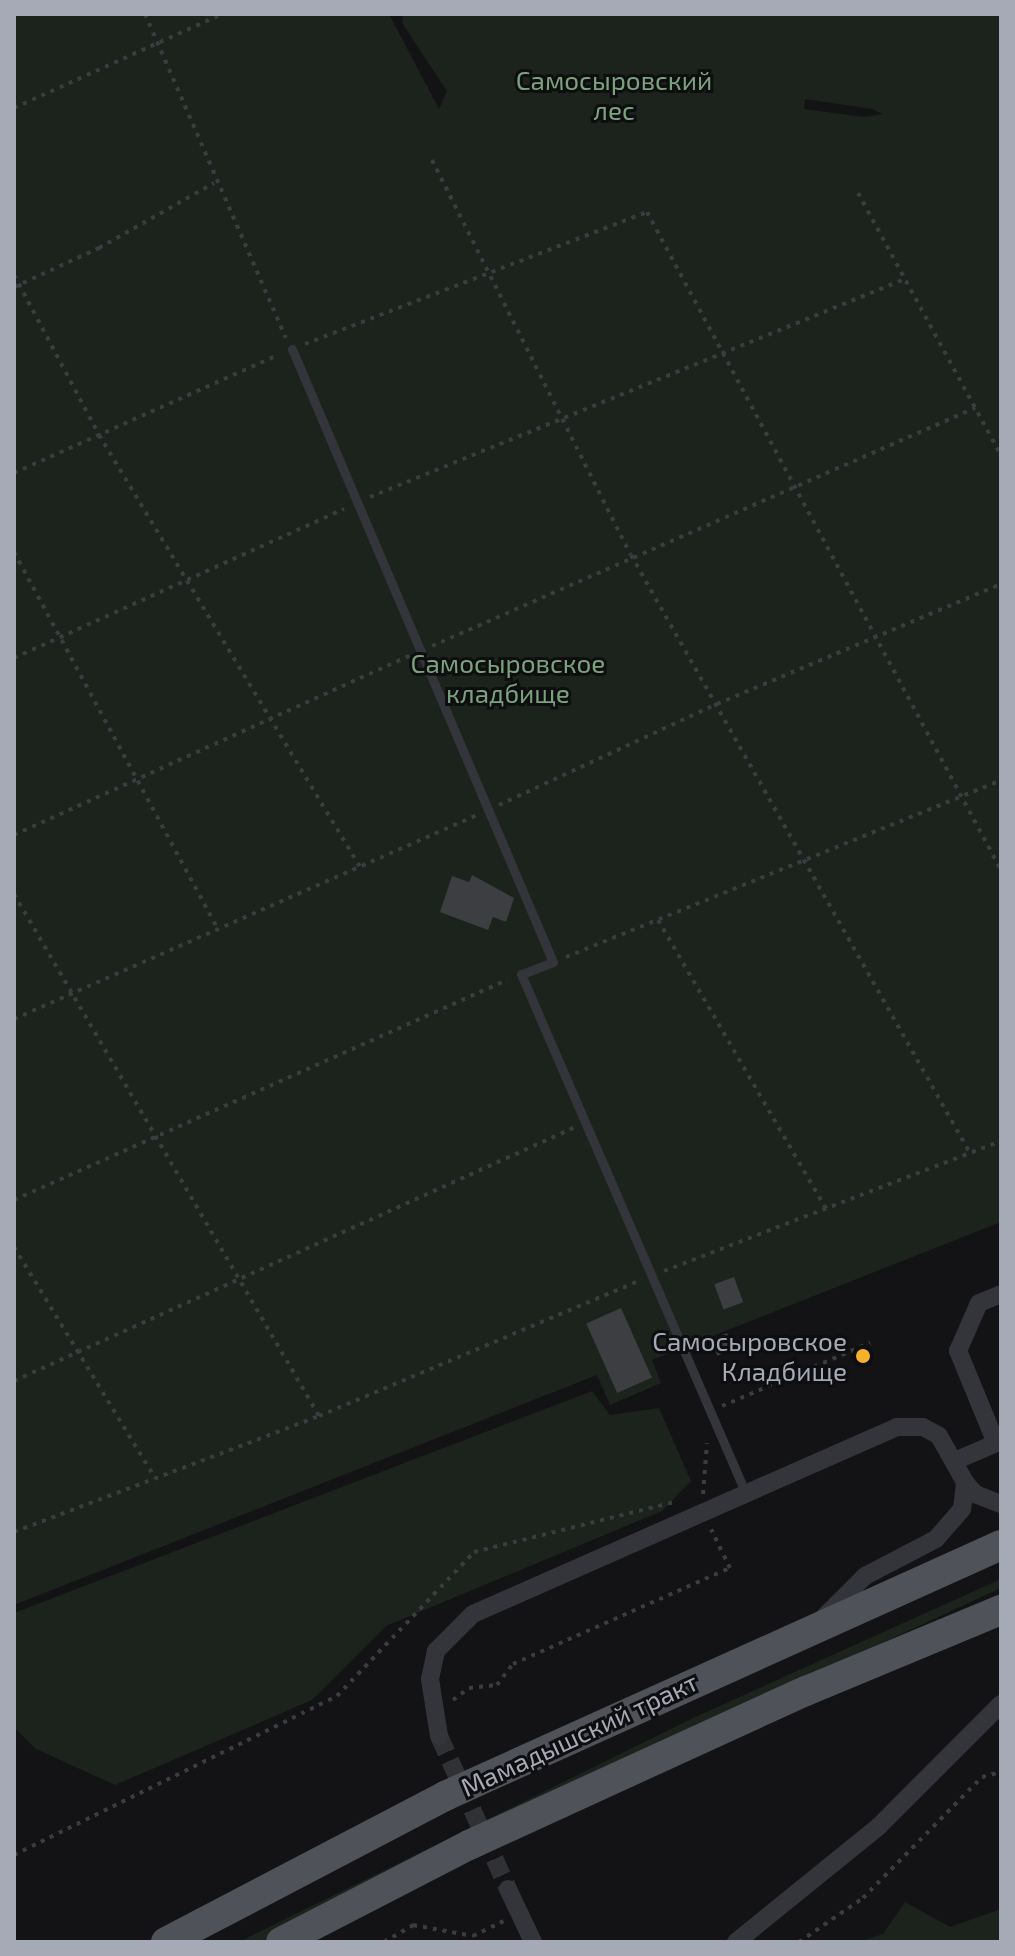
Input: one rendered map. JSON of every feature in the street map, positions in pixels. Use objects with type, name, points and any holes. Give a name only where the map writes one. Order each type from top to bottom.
[{"type":"main road","name":"Мамадышский тракт","points":[[166,1942],[445,1796],[1001,1545]]},
{"type":"main road","points":[[281,1942],[497,1832],[806,1691],[1001,1610]]},
{"type":"street","points":[[957,1460],[998,1442],[958,1351],[979,1303],[1001,1294]]},
{"type":"street","points":[[439,1736],[430,1679],[436,1651],[451,1631],[504,1597],[897,1427],[923,1427],[939,1436],[957,1460],[965,1482],[975,1494],[1001,1504]]},
{"type":"street","points":[[813,1628],[865,1576],[905,1559],[945,1531],[962,1509],[965,1482]]},
{"type":"street","points":[[736,1942],[879,1826],[1001,1704]]},
{"type":"street","points":[[508,1889],[533,1942]]},
{"type":"lane","points":[[292,349],[553,962],[521,974],[746,1494]]},
{"type":"path","points":[[145,14],[215,182],[292,349]]},
{"type":"path","points":[[14,108],[222,14]]},
{"type":"path","points":[[432,160],[559,420],[631,555],[808,861],[970,1153]]},
{"type":"path","points":[[16,285],[99,248],[215,182]]},
{"type":"path","points":[[858,193],[1001,455]]},
{"type":"path","points":[[14,473],[292,349],[647,212],[1001,870]]},
{"type":"path","points":[[14,275],[16,285],[99,435],[360,867]]},
{"type":"path","points":[[14,658],[356,503],[905,279]]},
{"type":"path","points":[[14,835],[631,555],[796,489],[975,408]]},
{"type":"path","points":[[14,552],[218,929]]},
{"type":"path","points":[[14,1019],[488,811],[717,704],[1001,584]]},
{"type":"path","points":[[553,962],[808,861],[1001,780]]},
{"type":"path","points":[[14,894],[319,1416]]},
{"type":"path","points":[[658,920],[826,1209]]},
{"type":"path","points":[[14,1200],[521,974]]},
{"type":"path","points":[[14,1381],[585,1123]]},
{"type":"path","points":[[14,1532],[319,1416],[651,1276],[1001,1141]]},
{"type":"path","points":[[14,1247],[155,1478]]},
{"type":"path","points":[[14,1855],[337,1696],[474,1552],[691,1498],[703,1513]]},
{"type":"path","points":[[799,1942],[863,1898],[982,1777],[1001,1772]]},
{"type":"path","points":[[384,1942],[413,1925],[473,1936]]},
{"type":"green space","name":"Самосыровское кладбище","points":[[14,14],[389,14],[439,109],[447,91],[402,23],[403,14],[1001,14],[1001,1222],[652,1360],[661,1383],[610,1405],[597,1375],[14,1605]],"holes":[[[805,99],[872,109],[883,114],[864,117],[804,109]]]},
{"type":"green space","points":[[592,1391],[610,1415],[659,1408],[691,1481],[662,1511],[386,1626],[312,1700],[115,1785],[36,1749],[14,1727],[14,1613]]},
{"type":"green space","points":[[1001,1579],[1001,1588],[644,1753],[260,1942],[239,1942],[693,1718]]},
{"type":"green space","points":[[905,1902],[950,1927],[1001,1909],[1001,1942],[859,1942],[883,1934]]},
{"type":"building","points":[[472,875],[514,898],[506,922],[493,917],[488,930],[440,912],[452,876],[469,882]]},
{"type":"building","points":[[734,1277],[743,1302],[724,1310],[714,1284]]},
{"type":"building","points":[[621,1308],[652,1377],[617,1393],[586,1323]]},
{"type":"building","points":[[727,1333],[734,1349],[717,1356],[711,1340]]},
{"type":"tunnel","points":[[439,1736],[508,1889]]},
{"type":"place","name":"Самосыровское Кладбище","points":[[863,1356]]},
{"type":"park label","name":"Самосыровский лес","points":[[614,95]]}]
